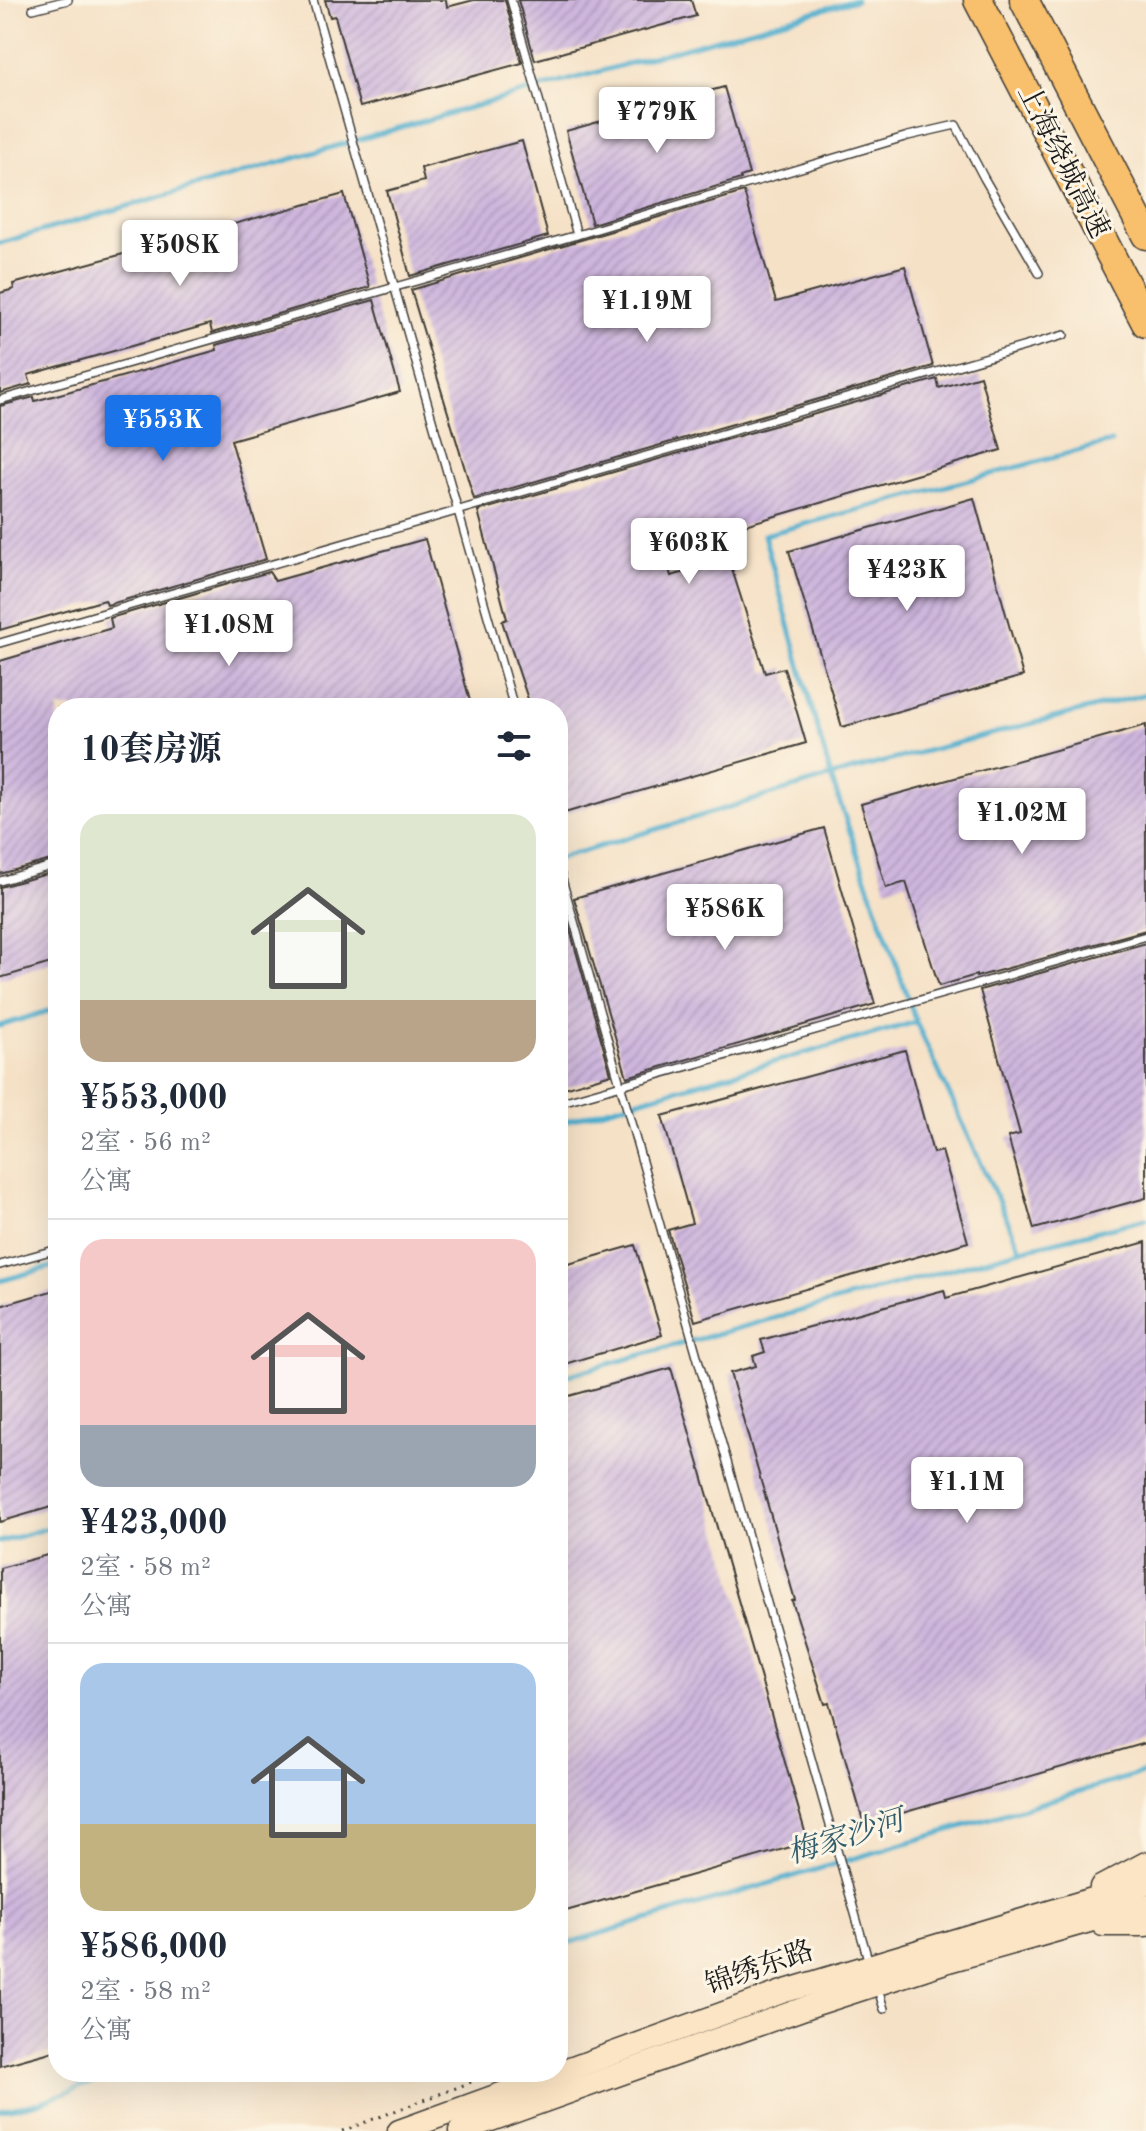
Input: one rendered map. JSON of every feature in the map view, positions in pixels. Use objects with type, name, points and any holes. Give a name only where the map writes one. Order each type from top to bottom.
[{"type":"highway","name":"上海绕城高速","points":[[978,0],[1146,323]]},
{"type":"highway","name":"上海绕城高速","points":[[1024,0],[1146,235]]},
{"type":"main road","points":[[1071,1915],[1146,1863]]},
{"type":"main road","name":"锦绣东路","points":[[460,2131],[873,1974],[1071,1915],[1146,1883]]},
{"type":"main road","name":"锦绣东路","points":[[1071,1915],[1146,1905]]},
{"type":"main road","points":[[1071,1915],[1146,1925]]},
{"type":"main road","name":"锦绣东路","points":[[568,2070],[782,1992],[873,1974]]},
{"type":"main road","name":"锦绣东路","points":[[399,2131],[534,2082]]},
{"type":"lane","points":[[33,9],[68,0]]},
{"type":"lane","points":[[313,0],[511,698]]},
{"type":"lane","points":[[511,0],[577,235]]},
{"type":"lane","points":[[0,400],[577,235],[908,136],[956,125],[1039,273]]},
{"type":"lane","points":[[0,643],[1064,335]]},
{"type":"lane","points":[[0,881],[48,867]]},
{"type":"lane","points":[[568,900],[884,2009]]},
{"type":"lane","points":[[568,1100],[1146,936]]},
{"type":"lane","points":[[0,1265],[48,1252]]},
{"type":"path","points":[[342,2131],[472,2082]]},
{"type":"building","points":[[325,0],[446,0],[447,7],[474,0],[505,0],[522,63],[360,107],[335,16],[330,17]]},
{"type":"building","points":[[518,0],[691,0],[696,16],[535,60]]},
{"type":"building","points":[[724,87],[749,174],[592,224],[566,131]]},
{"type":"building","points":[[522,141],[548,236],[410,276],[387,191],[424,181],[421,168]]},
{"type":"building","points":[[744,192],[776,302],[905,266],[933,366],[474,499],[411,290]]},
{"type":"building","points":[[344,194],[370,287],[212,333],[210,324],[28,375],[31,384],[0,393],[0,293],[14,289],[13,284]]},
{"type":"building","points":[[374,300],[400,392],[231,440],[266,559],[107,605],[105,600],[0,630],[0,406],[34,397],[35,401],[217,350],[216,345]]},
{"type":"building","points":[[980,376],[1001,450],[663,549],[671,576],[729,560],[765,673],[784,668],[806,743],[568,812],[568,698],[528,698],[502,621],[507,619],[478,511],[937,379],[939,388]]},
{"type":"building","points":[[974,498],[1023,676],[842,727],[789,551]]},
{"type":"building","points":[[425,539],[469,698],[48,698],[48,861],[0,874],[0,661],[112,628],[110,618],[269,572],[275,581]]},
{"type":"building","points":[[1146,725],[1146,930],[939,986],[906,882],[886,888],[861,804]]},
{"type":"building","points":[[824,828],[875,1004],[627,1077],[574,898]]},
{"type":"building","points":[[48,874],[48,964],[0,978],[0,887]]},
{"type":"building","points":[[568,923],[611,1074],[568,1087]]},
{"type":"building","points":[[1146,943],[1146,1198],[1034,1229],[1008,1137],[1020,1134],[980,990]]},
{"type":"building","points":[[905,1050],[933,1153],[942,1151],[968,1242],[695,1321],[668,1230],[692,1223],[662,1116]]},
{"type":"building","points":[[1146,1242],[1146,1743],[864,1824],[829,1703],[825,1704],[792,1601],[795,1600],[730,1373],[756,1366],[753,1356],[765,1352],[761,1340],[944,1290],[946,1298]]},
{"type":"building","points":[[635,1245],[662,1335],[568,1363],[568,1264]]},
{"type":"building","points":[[48,1292],[48,1508],[0,1522],[0,1306]]},
{"type":"building","points":[[671,1368],[808,1842],[568,1910],[568,1396]]},
{"type":"building","points":[[48,1555],[48,2053],[0,2066],[0,1568]]},
{"type":"waterway","points":[[0,243],[856,0]]},
{"type":"waterway","points":[[1111,442],[764,535],[831,777],[916,1022],[1021,1250],[1146,1219]]},
{"type":"waterway","points":[[568,856],[849,771],[1146,694]]},
{"type":"waterway","points":[[0,1026],[48,1011]]},
{"type":"waterway","points":[[568,1120],[916,1022]]},
{"type":"waterway","points":[[568,1375],[1021,1250]]},
{"type":"waterway","points":[[0,1281],[48,1268]]},
{"type":"waterway","points":[[0,1542],[48,1528]]},
{"type":"waterway","name":"梅家沙河","points":[[568,1943],[1146,1772]]},
{"type":"waterway","name":"梅家沙河","points":[[0,2111],[38,2103],[94,2082]]}]
